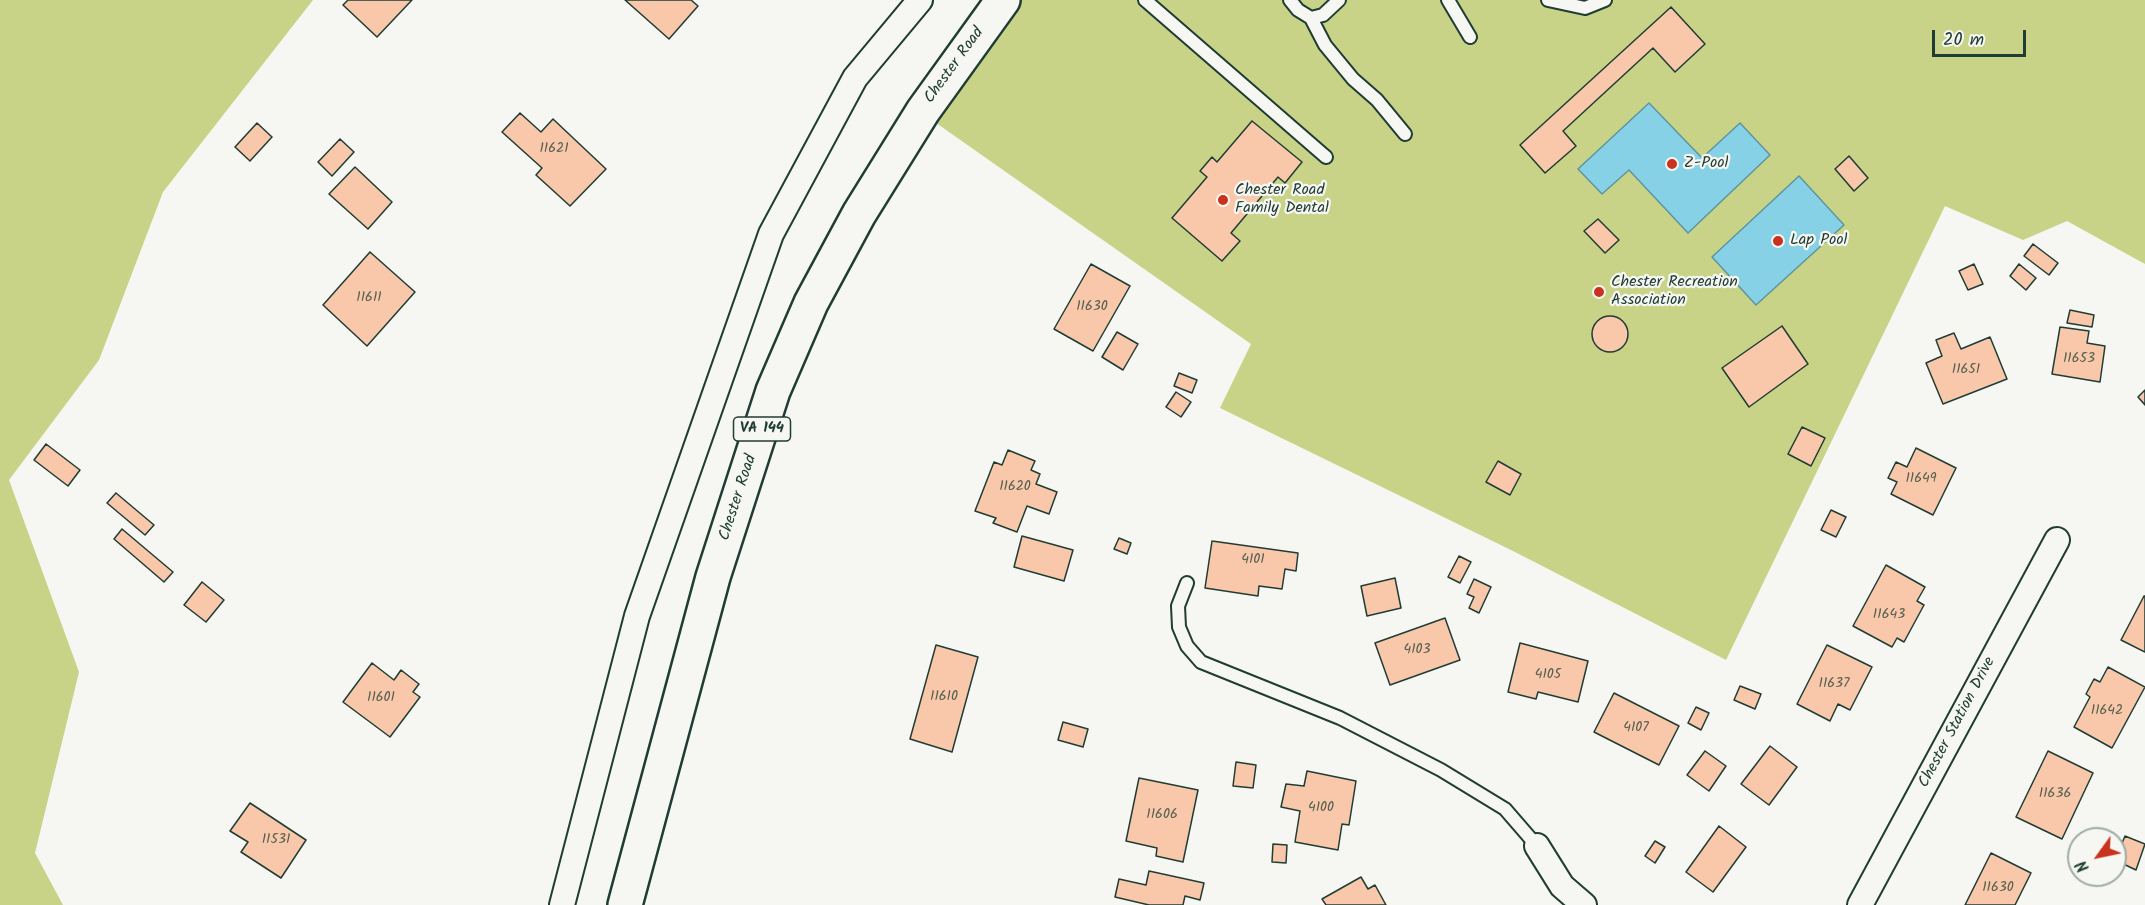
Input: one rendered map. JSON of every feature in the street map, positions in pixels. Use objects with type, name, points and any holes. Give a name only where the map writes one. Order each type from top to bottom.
[{"type":"main road","name":"Chester Road","points":[[625,905],[713,577],[773,391],[811,303],[859,214],[922,111],[1003,0]]},
{"type":"street","points":[[562,905],[637,616],[771,234],[855,78],[920,0]]},
{"type":"street","name":"Chester Station Drive","points":[[1860,905],[2057,540]]},
{"type":"street","points":[[1537,846],[1563,886],[1584,905]]},
{"type":"lane","points":[[1146,0],[1326,157]]},
{"type":"lane","points":[[1290,0],[1298,10],[1311,18],[1326,45],[1353,79],[1377,100],[1405,134]]},
{"type":"lane","points":[[1311,18],[1323,15],[1339,0]]},
{"type":"lane","points":[[1448,0],[1470,37]]},
{"type":"lane","points":[[1548,0],[1585,8],[1605,0]]},
{"type":"lane","points":[[1187,583],[1179,606],[1179,627],[1187,646],[1201,662],[1340,718],[1441,770],[1505,809],[1537,846]]},
{"type":"green space","points":[[0,0],[313,0],[163,192],[99,360],[9,480],[79,672],[35,853],[63,905],[0,905]]},
{"type":"green space","name":"Chester Recreation Association","points":[[1020,0],[2145,0],[2145,264],[2067,221],[2023,240],[1945,206],[1726,660],[1511,550],[1220,408],[1251,344],[929,118]]},
{"type":"water","name":"Z-Pool","points":[[1649,103],[1702,158],[1740,123],[1770,155],[1688,233],[1629,170],[1602,194],[1578,169]]},
{"type":"water","name":"Lap Pool","points":[[1799,176],[1844,225],[1756,305],[1712,257]]},
{"type":"building","points":[[348,0],[412,0],[377,37],[343,5]]},
{"type":"building","points":[[625,0],[691,0],[698,6],[669,39]]},
{"type":"building","points":[[1671,7],[1705,44],[1675,72],[1653,48],[1563,131],[1576,146],[1545,173],[1520,145]]},
{"type":"building","points":[[520,113],[541,132],[553,119],[606,169],[570,206],[536,175],[542,168],[502,132]]},
{"type":"building","name":"Chester Road Family Dental","points":[[1252,121],[1302,162],[1285,183],[1278,177],[1231,233],[1240,241],[1222,261],[1172,218],[1207,177],[1200,171],[1212,157],[1217,162]]},
{"type":"building","points":[[257,123],[272,137],[250,161],[235,147]]},
{"type":"building","points":[[340,139],[354,152],[332,176],[318,162]]},
{"type":"building","points":[[1849,156],[1868,178],[1854,191],[1835,169]]},
{"type":"building","points":[[355,167],[392,202],[368,229],[329,194]]},
{"type":"building","points":[[1598,219],[1619,240],[1605,253],[1584,231]]},
{"type":"building","points":[[2033,244],[2058,263],[2049,275],[2024,256]]},
{"type":"building","points":[[370,252],[415,292],[367,346],[323,305]]},
{"type":"building","points":[[1091,264],[1130,286],[1093,351],[1054,329]]},
{"type":"building","points":[[1974,264],[1983,284],[1968,290],[1959,271]]},
{"type":"building","points":[[2019,264],[2036,278],[2026,290],[2010,276]]},
{"type":"building","points":[[2070,310],[2094,315],[2092,327],[2067,323]]},
{"type":"building","points":[[1610,316],[1622,322],[1628,334],[1622,346],[1610,352],[1598,346],[1592,334],[1598,322]]},
{"type":"building","points":[[1782,326],[1808,364],[1749,407],[1722,368]]},
{"type":"building","points":[[2060,327],[2089,331],[2087,343],[2105,346],[2100,382],[2052,374]]},
{"type":"building","points":[[1117,332],[1138,344],[1123,370],[1102,357]]},
{"type":"building","points":[[1954,333],[1961,349],[1990,337],[2007,379],[1943,404],[1926,363],[1942,356],[1936,340]]},
{"type":"building","points":[[1179,373],[1197,380],[1192,393],[1174,386]]},
{"type":"building","points":[[2145,390],[2145,405],[2138,397]]},
{"type":"building","points":[[1176,392],[1191,402],[1181,417],[1166,407]]},
{"type":"building","points":[[1802,427],[1825,438],[1811,466],[1788,454]]},
{"type":"building","points":[[46,444],[80,470],[68,486],[34,460]]},
{"type":"building","points":[[1916,448],[1956,468],[1933,515],[1891,494],[1897,482],[1888,478],[1896,462],[1907,467]]},
{"type":"building","points":[[1008,450],[1035,461],[1031,470],[1040,474],[1036,484],[1057,492],[1049,514],[1027,506],[1017,532],[993,523],[996,518],[975,511],[994,462],[1002,465]]},
{"type":"building","points":[[1498,461],[1521,474],[1510,495],[1486,482]]},
{"type":"building","points":[[116,493],[154,525],[145,535],[107,503]]},
{"type":"building","points":[[1831,510],[1846,517],[1836,537],[1821,530]]},
{"type":"building","points":[[122,529],[173,572],[164,582],[114,539]]},
{"type":"building","points":[[1022,536],[1073,550],[1064,581],[1014,567]]},
{"type":"building","points":[[1119,538],[1131,543],[1127,554],[1114,549]]},
{"type":"building","points":[[1212,541],[1298,553],[1296,571],[1285,569],[1282,589],[1259,586],[1258,596],[1205,588]]},
{"type":"building","points":[[1459,556],[1471,562],[1460,583],[1448,577]]},
{"type":"building","points":[[1886,565],[1925,587],[1917,601],[1924,605],[1904,642],[1897,638],[1892,647],[1853,626]]},
{"type":"building","points":[[1395,578],[1401,608],[1367,616],[1361,586]]},
{"type":"building","points":[[1474,579],[1491,587],[1479,613],[1469,608],[1474,597],[1467,594]]},
{"type":"building","points":[[202,582],[224,600],[206,622],[184,605]]},
{"type":"building","points":[[2145,596],[2145,652],[2121,640]]},
{"type":"building","points":[[1445,618],[1460,660],[1390,685],[1375,643]]},
{"type":"building","points":[[1520,643],[1588,661],[1578,702],[1538,692],[1536,699],[1508,692]]},
{"type":"building","points":[[936,645],[978,657],[952,752],[910,739]]},
{"type":"building","points":[[1827,645],[1872,667],[1850,710],[1838,704],[1830,721],[1797,704]]},
{"type":"building","points":[[372,663],[394,680],[401,670],[419,684],[413,692],[420,697],[390,737],[343,702]]},
{"type":"building","points":[[2108,667],[2145,687],[2112,748],[2074,727],[2090,697],[2086,694],[2094,679],[2100,682]]},
{"type":"building","points":[[1740,686],[1761,694],[1755,709],[1734,700]]},
{"type":"building","points":[[1614,693],[1679,726],[1659,765],[1594,732]]},
{"type":"building","points":[[1696,707],[1709,713],[1701,730],[1688,723]]},
{"type":"building","points":[[1063,722],[1088,729],[1083,747],[1058,740]]},
{"type":"building","points":[[1770,746],[1797,767],[1769,805],[1741,784]]},
{"type":"building","points":[[1705,751],[1726,766],[1709,791],[1687,775]]},
{"type":"building","points":[[2048,751],[2093,773],[2062,839],[2016,817]]},
{"type":"building","points":[[1236,762],[1256,765],[1253,788],[1233,786]]},
{"type":"building","points":[[1307,771],[1356,781],[1349,825],[1342,824],[1338,850],[1295,842],[1300,811],[1281,807],[1286,784],[1304,786]]},
{"type":"building","points":[[1139,778],[1198,790],[1183,862],[1156,856],[1157,848],[1126,841]]},
{"type":"building","points":[[250,803],[306,840],[281,878],[241,852],[248,842],[230,831]]},
{"type":"building","points":[[1719,826],[1746,847],[1713,892],[1686,872]]},
{"type":"building","points":[[2127,837],[2145,844],[2136,870],[2127,866]]},
{"type":"building","points":[[1655,841],[1665,847],[1655,863],[1645,856]]},
{"type":"building","points":[[1273,844],[1287,845],[1286,863],[1272,862]]},
{"type":"building","points":[[1991,853],[2031,873],[2015,905],[1965,905]]},
{"type":"building","points":[[1149,871],[1204,883],[1200,900],[1185,896],[1183,905],[1149,905],[1115,897],[1119,879],[1146,885]]},
{"type":"building","points":[[1361,877],[1368,889],[1375,885],[1386,905],[1326,905],[1322,899]]},
{"type":"place","name":"Z-Pool","points":[[1672,164]]},
{"type":"place","name":"Chester Road Family Dental","points":[[1223,200]]},
{"type":"place","name":"Lap Pool","points":[[1778,241]]},
{"type":"place","name":"Chester Recreation Association","points":[[1599,292]]}]
